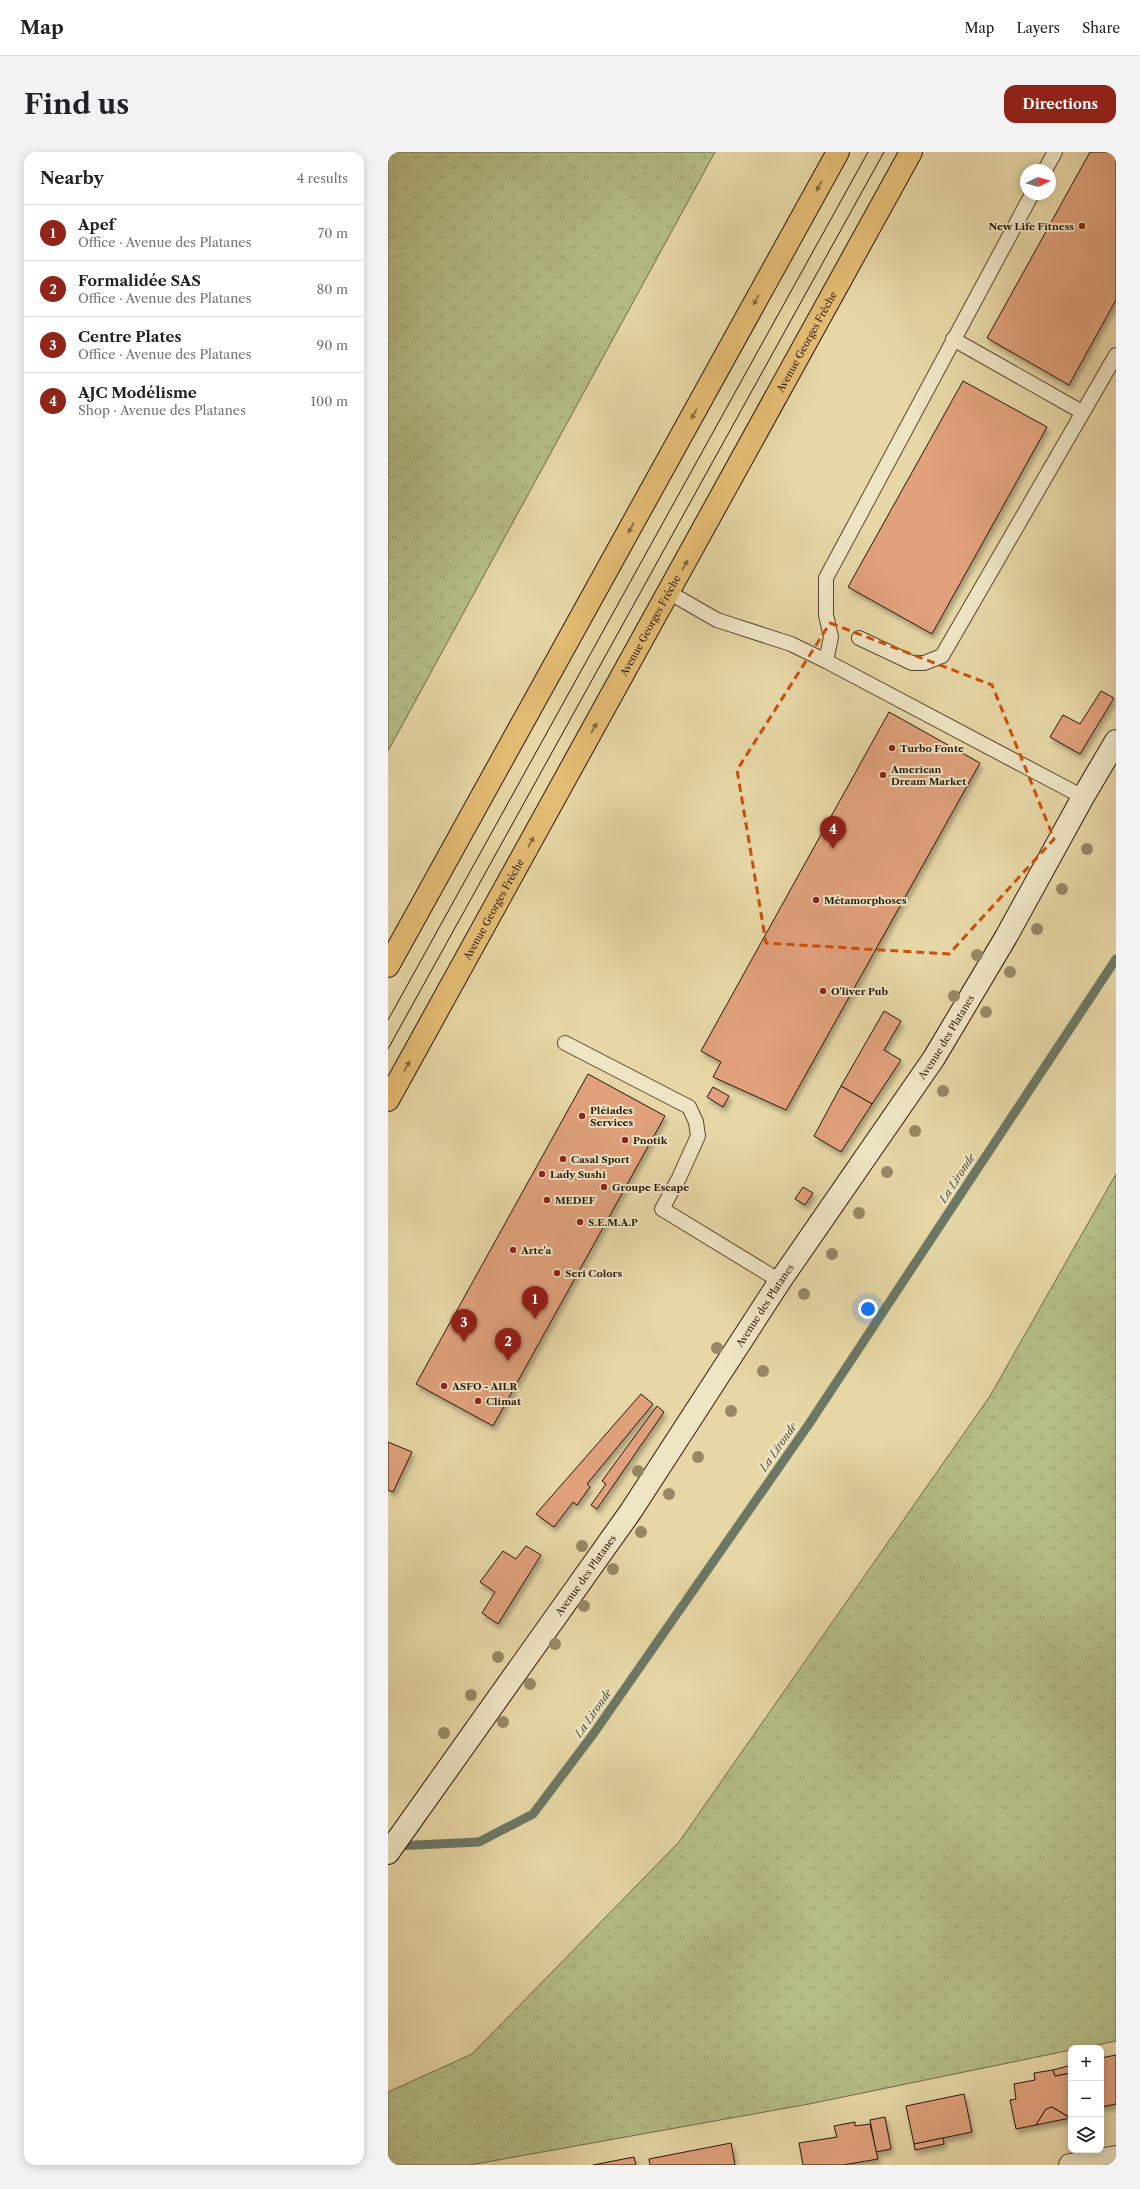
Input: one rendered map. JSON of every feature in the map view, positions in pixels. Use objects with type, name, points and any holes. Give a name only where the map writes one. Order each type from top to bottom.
[{"type":"main road","points":[[388,966],[838,152]]},
{"type":"main road","name":"Avenue Georges Frêche","points":[[388,1100],[670,593],[911,152]]},
{"type":"street","name":"Avenue des Platanes","points":[[388,1853],[631,1511],[780,1281],[934,1058],[1006,937],[1083,797],[1116,741]]},
{"type":"street","points":[[1070,2165],[1116,2157]]},
{"type":"lane","points":[[1048,164],[1055,152]]},
{"type":"lane","points":[[826,661],[830,637],[826,615],[826,578],[1029,200]]},
{"type":"lane","points":[[953,339],[1082,412]]},
{"type":"lane","points":[[859,638],[912,663],[924,663],[942,656],[1116,355]]},
{"type":"lane","points":[[670,593],[717,620],[791,644],[826,661],[1083,797]]},
{"type":"lane","points":[[565,1043],[689,1107],[696,1122],[698,1136],[679,1178],[662,1209],[780,1281]]},
{"type":"highlighted area","points":[[830,623],[992,685],[1054,839],[949,954],[766,943],[737,770]]},
{"type":"green space","points":[[388,152],[715,152],[388,751]]},
{"type":"green space","points":[[1116,1174],[1116,2041],[1097,2045],[1068,2045],[1068,2051],[809,2104],[470,2165],[388,2165],[388,2092],[472,2054],[679,1842],[990,1396]]},
{"type":"building","name":"New Life Fitness","points":[[1090,152],[1116,152],[1116,300],[1069,385],[987,338]]},
{"type":"building","points":[[963,381],[1047,427],[932,634],[848,587]]},
{"type":"building","points":[[1101,691],[1114,698],[1080,754],[1050,737],[1063,715],[1080,724]]},
{"type":"building","points":[[889,712],[980,763],[786,1110],[713,1077],[721,1062],[701,1051]]},
{"type":"building","points":[[884,1011],[901,1021],[884,1050],[901,1060],[872,1104],[841,1086]]},
{"type":"building","points":[[588,1074],[665,1116],[493,1426],[416,1384]]},
{"type":"building","points":[[841,1086],[872,1104],[841,1152],[814,1136]]},
{"type":"building","points":[[713,1087],[729,1096],[723,1107],[707,1097]]},
{"type":"building","points":[[803,1187],[813,1193],[805,1205],[795,1199]]},
{"type":"building","points":[[641,1394],[653,1404],[587,1484],[590,1487],[577,1505],[573,1502],[554,1527],[536,1514]]},
{"type":"building","points":[[657,1406],[664,1412],[597,1509],[591,1505],[606,1484],[602,1481]]},
{"type":"building","points":[[388,1442],[412,1452],[393,1492],[388,1490]]},
{"type":"building","points":[[526,1546],[541,1555],[498,1624],[482,1613],[495,1592],[480,1582],[503,1551],[516,1559]]},
{"type":"building","points":[[1116,2055],[1116,2104],[1104,2106],[1104,2081],[1104,2057]]},
{"type":"building","points":[[1068,2066],[1068,2073],[1055,2076],[1053,2070]]},
{"type":"building","points":[[1053,2070],[1055,2076],[1068,2073],[1068,2116],[1052,2107],[1046,2109],[1036,2125],[1016,2129],[1010,2100],[1016,2099],[1014,2084],[1035,2080],[1034,2073]]},
{"type":"building","points":[[964,2094],[972,2132],[914,2144],[906,2106]]},
{"type":"building","points":[[1052,2107],[1068,2117],[1068,2118],[1036,2125],[1046,2109]]},
{"type":"building","points":[[885,2117],[891,2149],[876,2152],[870,2120]]},
{"type":"building","points":[[855,2122],[855,2126],[870,2124],[878,2159],[843,2165],[803,2165],[799,2143],[837,2137],[834,2126]]},
{"type":"building","points":[[943,2138],[944,2144],[915,2150],[914,2144]]},
{"type":"building","points":[[731,2143],[735,2165],[650,2165],[649,2159]]},
{"type":"building","points":[[634,2157],[636,2165],[593,2165]]},
{"type":"waterway","name":"La Lironde","points":[[395,1846],[479,1842],[533,1814],[594,1733],[809,1424],[1116,959]]},
{"type":"tram line","points":[[388,1020],[868,152]]},
{"type":"tram line","points":[[388,1049],[884,152]]},
{"type":"place","name":"New Life Fitness","points":[[1082,226]]},
{"type":"place","name":"Turbo Fonte","points":[[892,748]]},
{"type":"place","name":"American Dream Market","points":[[883,775]]},
{"type":"place","name":"AJC Modélisme","points":[[833,849]]},
{"type":"place","name":"Métamorphoses","points":[[816,900]]},
{"type":"place","name":"O'liver Pub","points":[[823,991]]},
{"type":"place","name":"Pléiades Services","points":[[582,1116]]},
{"type":"place","name":"Pnotik","points":[[625,1140]]},
{"type":"place","name":"Casal Sport","points":[[563,1159]]},
{"type":"place","name":"Lady Sushi","points":[[542,1174]]},
{"type":"place","name":"Groupe Escape","points":[[604,1187]]},
{"type":"place","name":"MEDEF","points":[[547,1200]]},
{"type":"place","name":"S.E.M.A.P","points":[[580,1222]]},
{"type":"place","name":"Arte'a","points":[[513,1250]]},
{"type":"place","name":"Seri Colors","points":[[557,1273]]},
{"type":"place","name":"Apef","points":[[535,1319]]},
{"type":"place","name":"Centre Plates","points":[[464,1342]]},
{"type":"place","name":"Formalidée SAS","points":[[508,1361]]},
{"type":"place","name":"ASFO - AILR","points":[[444,1386]]},
{"type":"place","name":"Climat","points":[[478,1401]]}]
